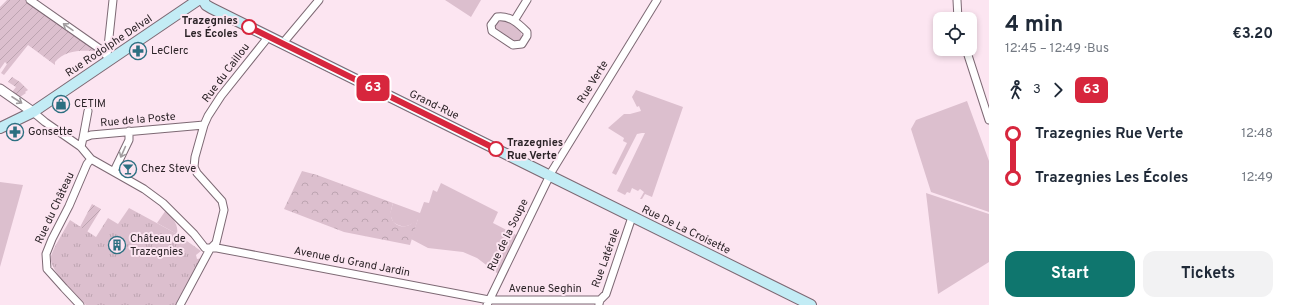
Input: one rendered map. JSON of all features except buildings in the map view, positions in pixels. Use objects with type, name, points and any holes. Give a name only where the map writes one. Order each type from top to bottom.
[{"type":"main road","name":"Rue Rodolphe Delval","points":[[0,128],[33,112],[109,58],[198,0]]},
{"type":"main road","name":"Grand-Rue","points":[[203,0],[211,8],[550,175]]},
{"type":"main road","name":"Rue De La Croisette","points":[[550,175],[811,305]]},
{"type":"street","points":[[30,0],[109,58]]},
{"type":"street","points":[[109,58],[113,0]]},
{"type":"street","points":[[283,43],[319,0]]},
{"type":"street","points":[[514,21],[527,0]]},
{"type":"street","name":"Rue Verte","points":[[550,175],[657,0]]},
{"type":"street","points":[[957,0],[958,12]]},
{"type":"street","points":[[497,17],[506,17],[514,21],[526,32],[527,36],[522,44],[514,44],[492,31],[492,25],[497,17]]},
{"type":"street","name":"Rue du Caillou","points":[[210,249],[216,243],[224,210],[222,201],[197,173],[194,167],[195,157],[208,116],[221,96],[269,36]]},
{"type":"street","points":[[968,56],[989,120]]},
{"type":"street","points":[[0,89],[81,147],[91,159],[144,189],[163,203],[194,234],[205,248],[210,249],[180,305]]},
{"type":"street","points":[[81,147],[88,111]]},
{"type":"street","name":"Rue de la Poste","points":[[83,138],[91,135],[204,125]]},
{"type":"street","points":[[114,171],[129,140],[129,131]]},
{"type":"street","name":"Rue du Château","points":[[80,305],[47,269],[46,254],[87,164],[91,159]]},
{"type":"street","name":"Rue de la Soupe","points":[[488,302],[550,175]]},
{"type":"street","name":"Rue Latérale","points":[[600,303],[606,294],[632,217]]},
{"type":"street","name":"Avenue du Grand Jardin","points":[[210,249],[224,249],[488,302]]},
{"type":"street","name":"Avenue Seghin","points":[[488,302],[600,303]]},
{"type":"green space","points":[[7,0],[26,0],[100,52],[76,51],[59,58],[55,62],[55,65],[28,45],[4,75],[1,73],[7,64],[5,62],[0,69],[0,7]]},
{"type":"green space","points":[[445,0],[481,0],[471,17]]},
{"type":"green space","points":[[500,21],[508,22],[516,26],[521,32],[521,40],[511,40],[496,31],[494,25]]},
{"type":"green space","points":[[12,77],[28,90],[20,97],[12,92],[16,87],[8,82]]},
{"type":"green space","points":[[636,90],[683,107],[652,197],[645,194],[642,199],[640,199],[644,192],[640,189],[638,191],[632,188],[630,193],[627,192],[625,195],[617,191],[645,133],[637,134],[616,175],[612,173],[627,143],[623,141],[624,138],[608,128],[624,114],[641,111],[639,106],[637,107],[632,97]]},
{"type":"green space","points":[[967,101],[989,161],[989,212],[931,192],[911,129],[916,120]]},
{"type":"green space","points":[[302,171],[317,175],[393,203],[391,210],[392,220],[398,225],[410,225],[416,218],[418,219],[410,245],[344,232],[284,209]]},
{"type":"green space","points":[[0,182],[23,185],[0,267]]},
{"type":"green space","points":[[441,183],[498,212],[493,223],[520,237],[501,276],[477,258],[463,252],[428,248],[411,239],[418,219],[412,224],[406,226],[400,226],[393,222],[390,214],[393,203],[420,213],[424,202],[429,203],[433,190],[437,192]]},
{"type":"green space","points":[[926,193],[989,214],[989,262],[938,294]]},
{"type":"green space","points":[[92,204],[101,209],[87,232],[80,227]]},
{"type":"green space","points":[[129,208],[177,234],[201,251],[196,255],[197,259],[203,258],[177,305],[86,305],[58,275],[51,262],[51,256],[70,220],[96,237],[108,218],[118,224]]},
{"type":"green space","points":[[166,210],[176,224],[177,234],[157,223]]},
{"type":"bus line","name":"63","points":[[249,27],[496,149]]},
{"type":"place","name":"Trazegnies Les Écoles","points":[[249,27]]},
{"type":"place","name":"LeClerc","points":[[138,51]]},
{"type":"place","name":"CETIM","points":[[61,104]]},
{"type":"place","name":"Gonsette","points":[[15,132]]},
{"type":"place","name":"Trazegnies Rue Verte","points":[[496,149]]},
{"type":"place","name":"Chez Steve","points":[[128,169]]},
{"type":"place","name":"Château de Trazegnies","points":[[117,245]]}]
